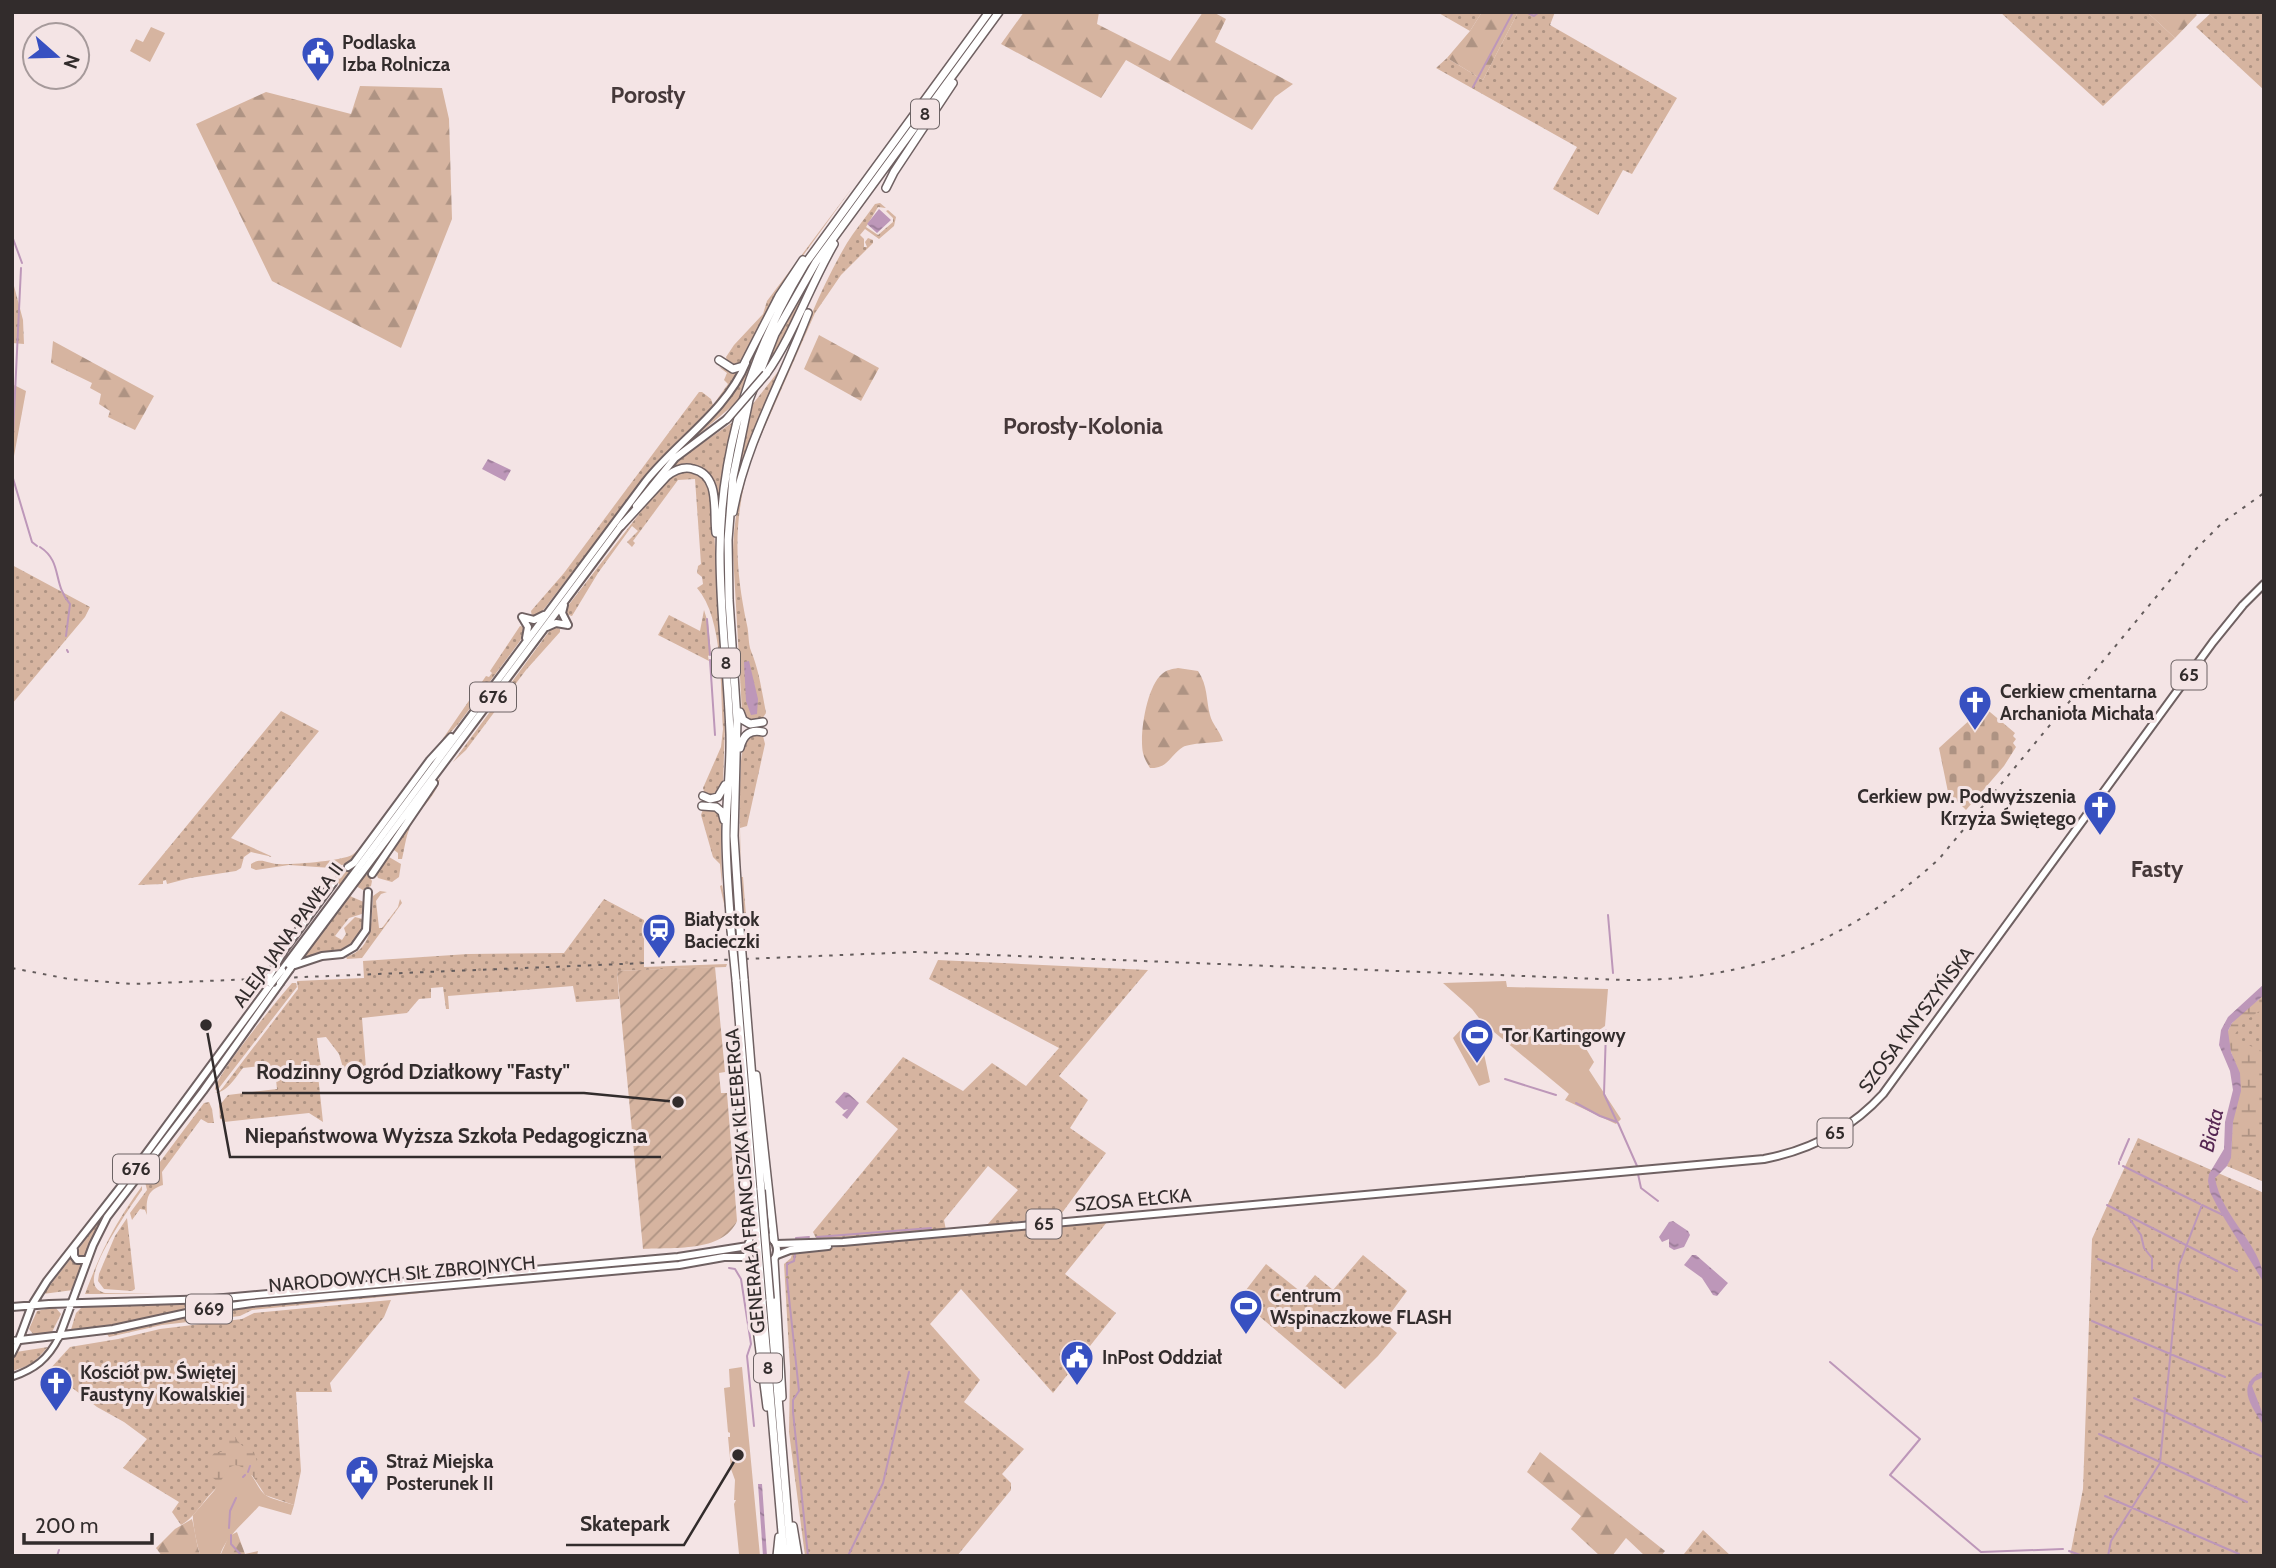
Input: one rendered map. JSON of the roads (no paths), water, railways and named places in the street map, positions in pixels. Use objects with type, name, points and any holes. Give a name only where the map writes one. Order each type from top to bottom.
[{"type":"highway","name":"8","points":[[736,930],[726,834],[729,702],[719,555],[726,468],[746,385],[786,296],[828,230],[989,12]]},
{"type":"highway","name":"8","points":[[736,930],[736,695],[728,540],[736,455],[749,400],[783,317],[804,281],[999,12]]},
{"type":"highway","points":[[886,188],[936,111],[969,53]]},
{"type":"highway","points":[[727,419],[766,374],[786,344],[816,275],[851,215]]},
{"type":"highway","points":[[719,360],[729,368],[737,370],[743,366],[785,286],[800,263],[828,230]]},
{"type":"highway","points":[[728,540],[745,463],[808,313]]},
{"type":"highway","points":[[621,526],[667,476],[680,469],[694,469],[704,473],[712,485],[719,555]]},
{"type":"highway","points":[[736,695],[745,722],[753,725],[763,722]]},
{"type":"highway","points":[[737,766],[741,742],[746,735],[755,731],[764,732]]},
{"type":"highway","points":[[703,796],[715,799],[722,794],[729,771]]},
{"type":"highway","points":[[702,806],[718,808],[723,815],[726,834]]},
{"type":"highway","name":"GENERAŁA FRANCISZKA KLEEBERGA","points":[[736,930],[742,1056],[766,1299],[783,1556]]},
{"type":"highway","name":"GENERAŁA FRANCISZKA KLEEBERGA","points":[[740,979],[751,1054],[757,1190]]},
{"type":"highway","points":[[751,1054],[759,1092],[775,1242]]},
{"type":"highway","points":[[742,1056],[739,1100],[750,1243]]},
{"type":"highway","points":[[776,1257],[783,1376],[781,1426]]},
{"type":"highway","points":[[750,1259],[763,1382],[774,1436]]},
{"type":"highway","name":"GENERAŁA FRANCISZKA KLEEBERGA","points":[[766,1299],[781,1426],[792,1556]]},
{"type":"highway","points":[[786,1488],[798,1556]]},
{"type":"highway","points":[[777,1556],[780,1519]]},
{"type":"main road","name":"676","points":[[422,788],[465,724],[659,464],[722,402],[737,381],[748,358]]},
{"type":"main road","name":"676","points":[[422,788],[443,765],[666,467],[727,419]]},
{"type":"main road","name":"SZOSA KNYSZYŃSKA","points":[[1384,1194],[1764,1158],[1812,1145],[1849,1125],[1883,1094],[2228,622],[2264,584]]},
{"type":"main road","points":[[544,630],[556,623],[568,625],[562,614],[567,599]]},
{"type":"main road","points":[[524,645],[528,630],[522,617],[534,620],[548,612]]},
{"type":"main road","points":[[348,867],[354,863],[430,760],[465,724]]},
{"type":"main road","points":[[372,874],[428,793],[443,765]]},
{"type":"main road","name":"ALEJA JANA PAWŁA II","points":[[70,1304],[98,1233],[118,1202],[203,1091],[365,862],[422,788]]},
{"type":"main road","points":[[268,984],[284,950],[333,883]]},
{"type":"main road","points":[[292,968],[322,957],[342,954],[354,947],[366,930],[368,892]]},
{"type":"main road","name":"ALEJA JANA PAWŁA II","points":[[32,1305],[47,1281],[260,999],[268,984],[337,901]]},
{"type":"main road","points":[[196,1086],[203,1091]]},
{"type":"main road","name":"SZOSA EŁCKA","points":[[776,1257],[790,1250],[844,1242],[1384,1194]]},
{"type":"main road","name":"65","points":[[750,1243],[765,1235],[775,1242]]},
{"type":"main road","points":[[775,1242],[776,1257]]},
{"type":"main road","name":"SZOSA EŁCKA","points":[[775,1242],[812,1246]]},
{"type":"main road","points":[[750,1243],[750,1259]]},
{"type":"main road","name":"NARODOWYCH SIŁ ZBROJNYCH","points":[[70,1304],[213,1299],[678,1257],[750,1243]]},
{"type":"main road","points":[[74,1248],[75,1259],[80,1262],[86,1260]]},
{"type":"main road","name":"NARODOWYCH SIŁ ZBROJNYCH","points":[[59,1337],[137,1325],[211,1308],[679,1265],[724,1256],[750,1259]]},
{"type":"main road","points":[[678,1257],[679,1265]]},
{"type":"main road","name":"65","points":[[750,1259],[766,1265],[776,1257]]},
{"type":"main road","points":[[484,1273],[484,1282]]},
{"type":"main road","points":[[413,1280],[414,1289]]},
{"type":"main road","name":"676","points":[[12,1377],[42,1362],[54,1348],[70,1304]]},
{"type":"main road","name":"669","points":[[12,1307],[70,1304]]},
{"type":"main road","name":"676","points":[[12,1354],[32,1305]]},
{"type":"main road","name":"669","points":[[16,1340],[59,1337]]},
{"type":"water","points":[[879,209],[891,220],[877,233],[867,224]]},
{"type":"water","points":[[488,459],[511,470],[505,481],[482,469]]},
{"type":"water","points":[[749,661],[758,699],[757,714],[751,715],[746,701],[744,662]]},
{"type":"water","points":[[2264,984],[2264,995],[2232,1023],[2228,1031],[2231,1052],[2240,1073],[2241,1091],[2233,1122],[2231,1158],[2215,1178],[2219,1193],[2257,1257],[2264,1283],[2218,1208],[2208,1181],[2209,1174],[2224,1149],[2225,1122],[2233,1090],[2230,1071],[2219,1045],[2221,1030],[2228,1017]]},
{"type":"water","points":[[844,1092],[859,1103],[847,1119],[842,1115],[848,1109],[844,1110],[835,1102]]},
{"type":"water","points":[[1673,1221],[1690,1235],[1684,1247],[1674,1250],[1669,1247],[1669,1239],[1662,1242],[1659,1237],[1669,1222]]},
{"type":"water","points":[[1692,1255],[1696,1255],[1728,1283],[1717,1296],[1713,1295],[1702,1278],[1684,1265]]},
{"type":"water","points":[[2264,1371],[2264,1377],[2255,1381],[2252,1386],[2264,1417],[2264,1426],[2250,1403],[2247,1389],[2255,1376]]},
{"type":"water","points":[[758,1484],[762,1484],[767,1556],[763,1556]]},
{"type":"waterway","points":[[1473,87],[1513,12]]},
{"type":"waterway","points":[[1526,12],[1534,16],[1539,12]]},
{"type":"waterway","points":[[12,236],[22,263]]},
{"type":"waterway","points":[[12,456],[21,268]]},
{"type":"waterway","points":[[12,475],[32,542],[37,546]]},
{"type":"waterway","points":[[40,547],[52,559],[64,596],[70,604],[66,636]]},
{"type":"waterway","points":[[707,619],[710,655]]},
{"type":"waterway","points":[[710,660],[715,735]]},
{"type":"waterway","points":[[1608,915],[1613,973]]},
{"type":"waterway","points":[[1576,1103],[1617,1122],[1604,1094],[1606,1030]]},
{"type":"waterway","points":[[1505,1079],[1556,1095]]},
{"type":"waterway","points":[[1618,1123],[1637,1166]]},
{"type":"waterway","points":[[2120,1160],[2129,1139]]},
{"type":"waterway","points":[[2123,1166],[2200,1204]]},
{"type":"waterway","points":[[1638,1174],[1641,1188],[1658,1201]]},
{"type":"waterway","points":[[2107,1205],[2237,1271]]},
{"type":"waterway","points":[[2108,1556],[2111,1541],[2160,1463],[2179,1265],[2202,1205],[2223,1215]]},
{"type":"waterway","points":[[2129,1218],[2152,1258],[2152,1269]]},
{"type":"waterway","points":[[817,1237],[931,1228]]},
{"type":"waterway","points":[[796,1239],[809,1237]]},
{"type":"waterway","points":[[787,1275],[787,1264],[794,1261],[795,1254]]},
{"type":"waterway","points":[[2098,1259],[2264,1326]]},
{"type":"waterway","points":[[729,1268],[735,1269],[741,1279],[751,1344],[747,1356],[754,1426]]},
{"type":"waterway","points":[[787,1279],[799,1391],[793,1400],[793,1412],[808,1556]]},
{"type":"waterway","points":[[2092,1321],[2225,1377]]},
{"type":"waterway","points":[[1830,1362],[1920,1439],[1890,1475],[1981,1552],[2063,1549]]},
{"type":"waterway","points":[[848,1556],[883,1483],[909,1372]]},
{"type":"waterway","points":[[2134,1398],[2263,1457]]},
{"type":"waterway","points":[[2099,1434],[2247,1502]]},
{"type":"waterway","points":[[248,1472],[250,1466]]},
{"type":"waterway","points":[[2105,1496],[2239,1554]]},
{"type":"waterway","points":[[229,1528],[230,1511],[236,1498]]},
{"type":"waterway","points":[[231,1535],[231,1544],[242,1556]]},
{"type":"waterway","points":[[57,1556],[59,1550]]},
{"type":"waterway","points":[[2069,1551],[2083,1556]]},
{"type":"railway","points":[[12,968],[69,979],[133,984],[916,952],[1624,980],[1670,979],[1755,965],[1832,935],[1904,889],[1939,859],[2195,550],[2222,523],[2264,493]]},
{"type":"place","name":"Podlaska Izba Rolnicza","points":[[318,83]]},
{"type":"place","name":"Cerkiew cmentarna Archanioła Michała","points":[[1975,732]]},
{"type":"place","name":"Cerkiew pw. Podwyższenia Krzyża Świętego","points":[[2100,837]]},
{"type":"place","name":"Białystok Bacieczki","points":[[659,960]]},
{"type":"place","name":"Niepaństwowa Wyższa Szkoła Pedagogiczna","points":[[206,1025]]},
{"type":"place","name":"Tor Kartingowy","points":[[1477,1065]]},
{"type":"place","name":"Rodzinny Ogród Działkowy \"Fasty\"","points":[[678,1102]]},
{"type":"place","name":"Centrum Wspinaczkowe FLASH","points":[[1246,1336]]},
{"type":"place","name":"InPost Oddział","points":[[1077,1387]]},
{"type":"place","name":"Kościół pw. Świętej Faustyny Kowalskiej","points":[[56,1413]]},
{"type":"place","name":"Skatepark","points":[[738,1455]]},
{"type":"place","name":"Straż Miejska Posterunek II","points":[[362,1502]]},
{"type":"district","name":"Porosły","points":[[648,95]]},
{"type":"district","name":"Porosły-Kolonia","points":[[1083,426]]},
{"type":"district","name":"Fasty","points":[[2157,869]]},
{"type":"water label","name":"Biała","points":[[2211,1130]]}]
